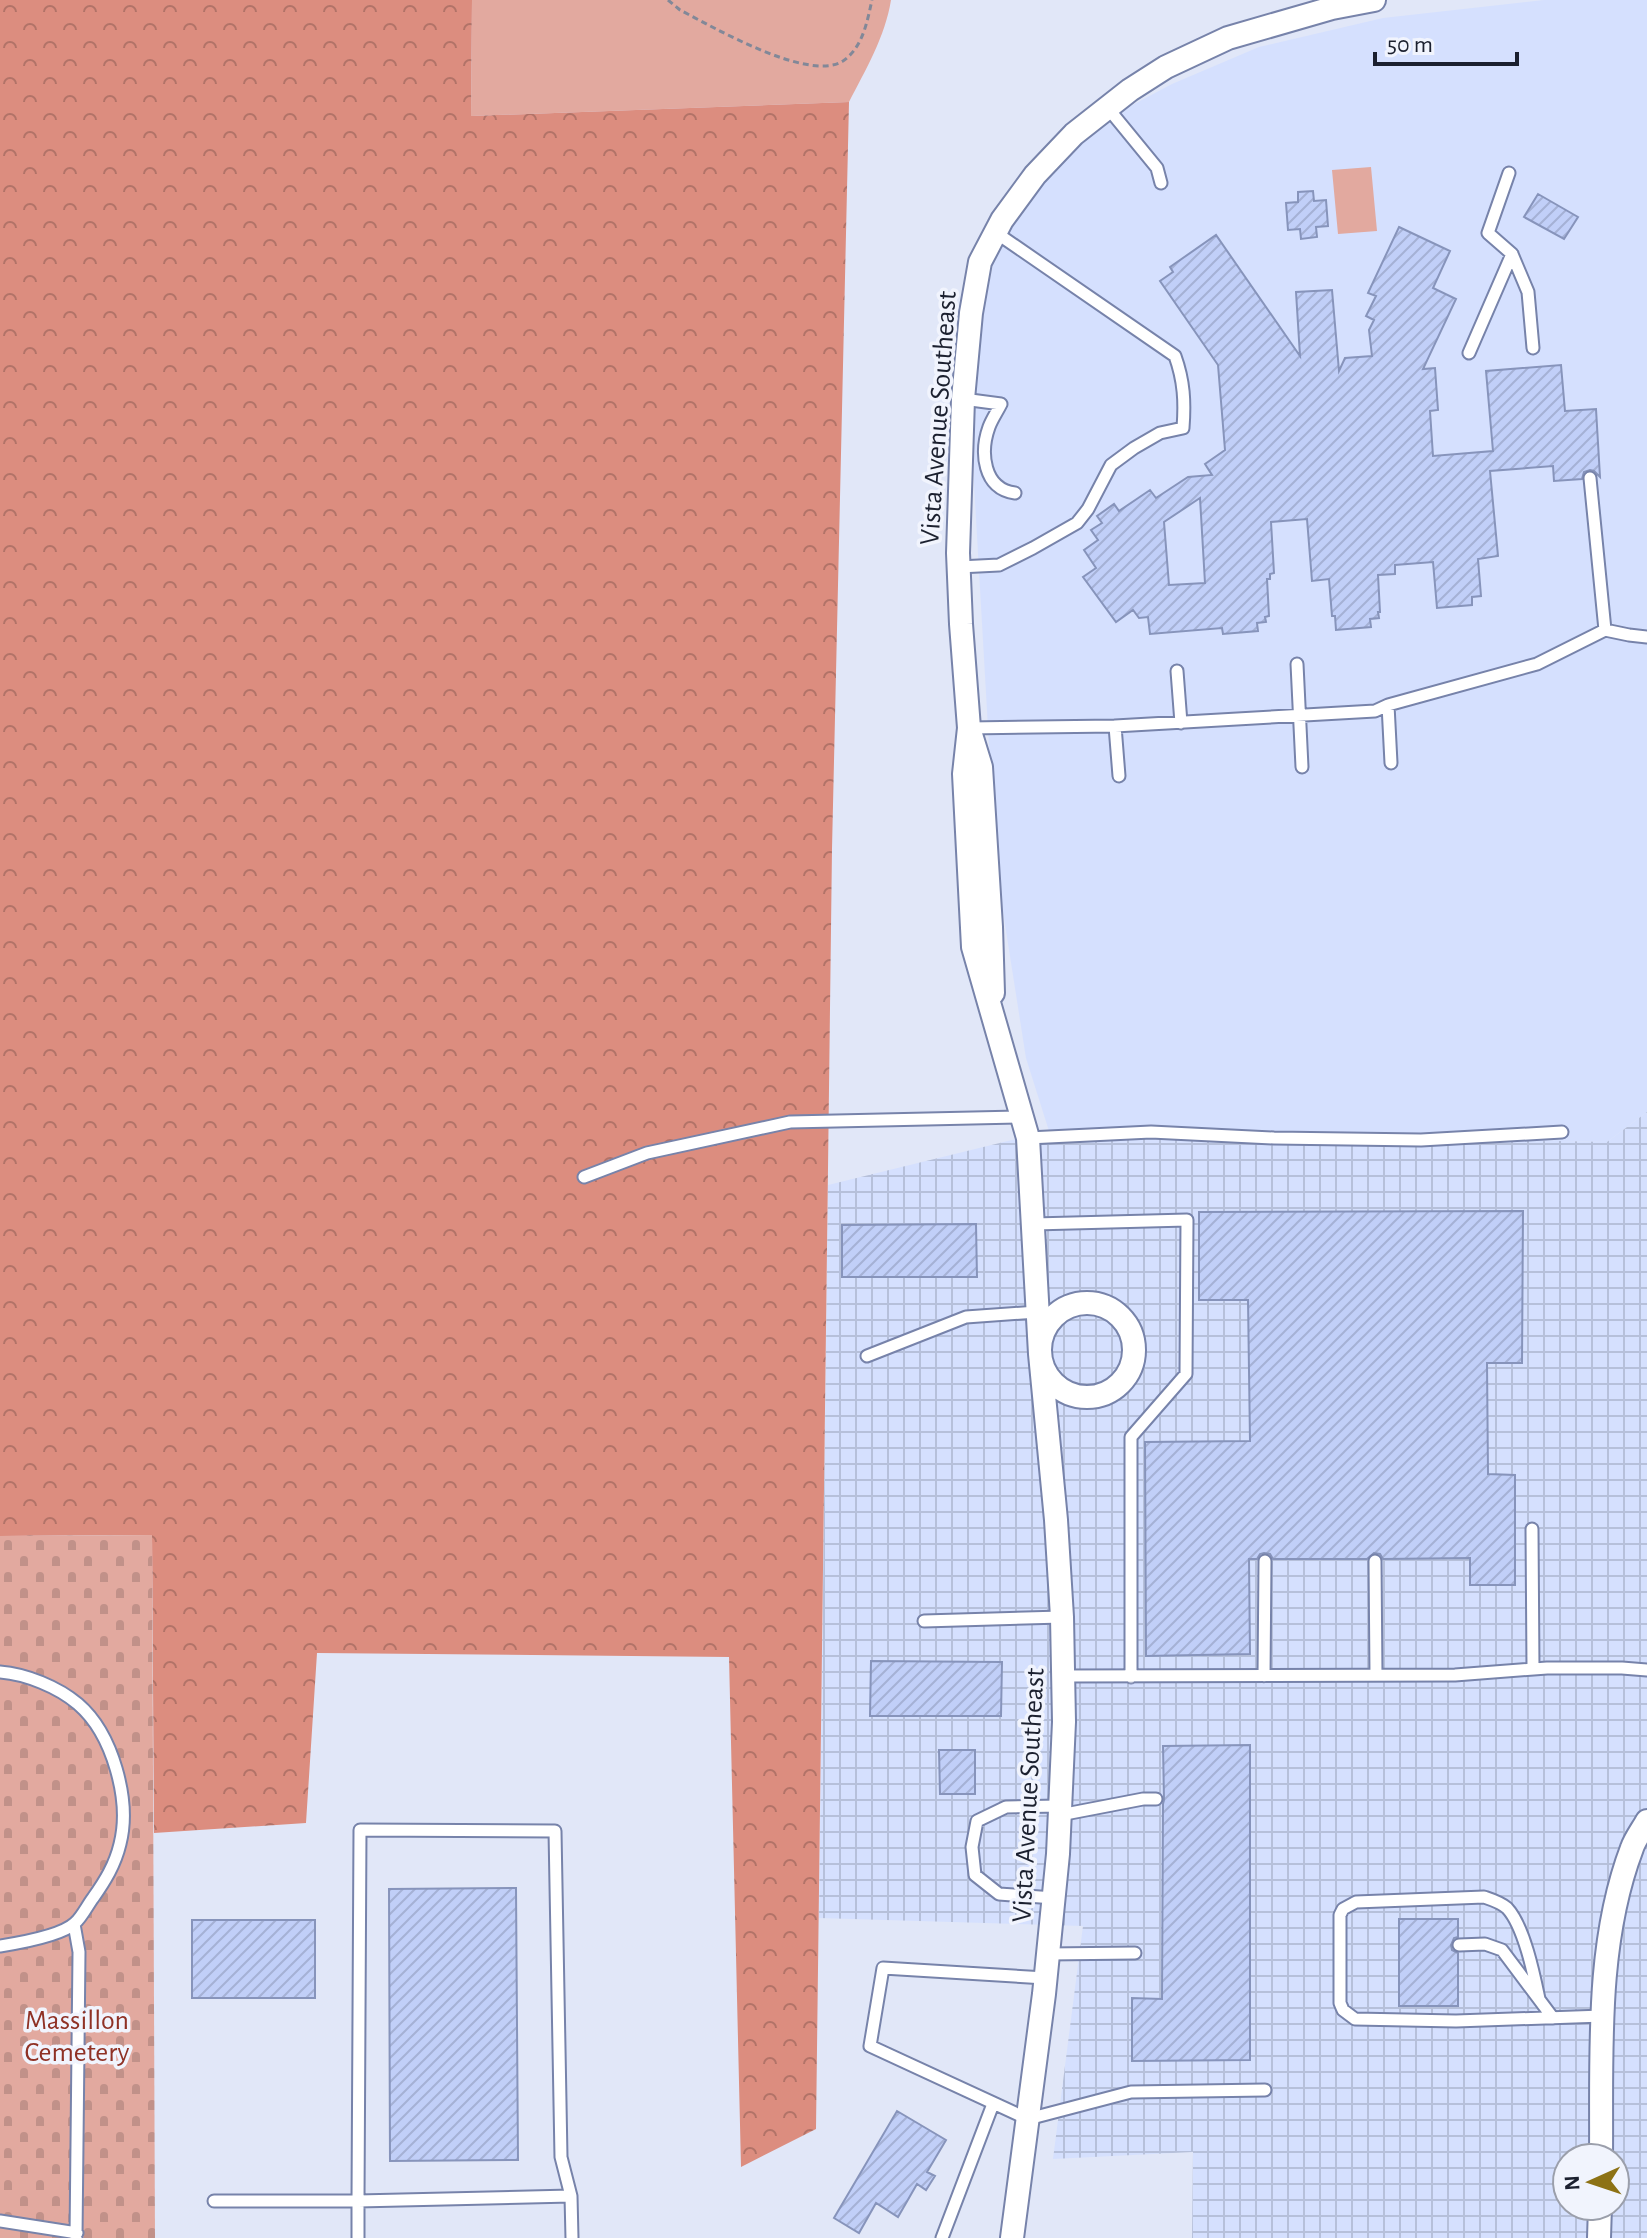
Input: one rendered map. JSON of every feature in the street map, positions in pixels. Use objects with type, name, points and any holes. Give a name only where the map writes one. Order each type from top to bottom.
[{"type":"street","name":"Vista Avenue Southeast","points":[[1012,2238],[1054,1898],[1064,1676],[1056,1520],[1040,1354],[1034,1224],[1025,1128],[994,1019],[981,767],[969,728],[959,567],[963,399],[975,284],[980,262],[1018,197],[1054,153],[1107,107],[1166,67],[1228,38],[1332,8],[1374,0]]},
{"type":"street","name":"Vista Avenue Southeast","points":[[1089,1302],[1105,1305],[1118,1313],[1134,1341],[1130,1371],[1108,1393],[1093,1397],[1063,1391],[1043,1369],[1040,1354],[1041,1338],[1048,1323],[1059,1311],[1073,1304],[1089,1302]]},
{"type":"street","points":[[1601,2142],[1603,2016],[1610,1933],[1615,1905],[1647,1821]]},
{"type":"lane","points":[[1107,107],[1157,168],[1161,183]]},
{"type":"lane","points":[[1509,173],[1488,233],[1512,254],[1528,292],[1533,348]]},
{"type":"lane","points":[[959,567],[999,565],[1077,523],[1088,509],[1111,465],[1160,433],[1183,428],[1185,402],[1175,356],[995,232]]},
{"type":"lane","points":[[1469,353],[1512,254]]},
{"type":"lane","points":[[963,399],[1001,404],[986,440],[988,476],[1001,489],[1015,493]]},
{"type":"lane","points":[[1590,478],[1605,630]]},
{"type":"lane","points":[[969,728],[1115,726],[1375,711],[1537,664],[1605,630],[1647,637]]},
{"type":"lane","points":[[1297,664],[1302,767]]},
{"type":"lane","points":[[1177,671],[1181,723]]},
{"type":"lane","points":[[1388,705],[1391,763]]},
{"type":"lane","points":[[1115,726],[1119,776]]},
{"type":"lane","points":[[584,1177],[647,1153],[790,1122],[1025,1128],[1055,1138],[1151,1132],[1421,1140],[1562,1132]]},
{"type":"lane","points":[[1034,1224],[1187,1220],[1186,1374],[1131,1437],[1131,1677]]},
{"type":"lane","points":[[867,1356],[966,1317],[1037,1312]]},
{"type":"lane","points":[[1532,1529],[1533,1669]]},
{"type":"lane","points":[[1264,1676],[1265,1561]]},
{"type":"lane","points":[[1375,1561],[1376,1675]]},
{"type":"lane","points":[[924,1621],[1062,1617]]},
{"type":"lane","points":[[1064,1676],[1455,1675],[1533,1669],[1647,1670]]},
{"type":"lane","points":[[0,1672],[13,1673],[47,1686],[79,1705],[102,1734],[117,1770],[124,1804],[120,1843],[109,1875],[74,1924],[36,1940],[0,1946]]},
{"type":"lane","points":[[1054,1898],[999,1894],[975,1875],[972,1847],[977,1821],[1006,1807],[1060,1811],[1156,1799]]},
{"type":"lane","points":[[358,2238],[360,1830],[555,1831],[561,2157],[571,2196],[572,2238]]},
{"type":"lane","points":[[1539,1999],[1533,1967],[1514,1918],[1498,1901],[1484,1897],[1356,1902],[1343,1909],[1340,1915],[1340,2003],[1343,2010],[1355,2019],[1456,2021],[1603,2016]]},
{"type":"lane","points":[[0,2221],[76,2236],[79,1952],[74,1924]]},
{"type":"lane","points":[[1459,1945],[1485,1944],[1502,1950],[1553,2018]]},
{"type":"lane","points":[[1048,1954],[1135,1953]]},
{"type":"lane","points":[[1045,1978],[883,1968],[870,2046],[1028,2119],[1131,2092],[1265,2090]]},
{"type":"lane","points":[[942,2238],[993,2104]]},
{"type":"lane","points":[[214,2201],[571,2196]]},
{"type":"path","points":[[668,0],[680,10],[766,52],[796,63],[821,66],[842,61],[853,50],[863,34],[872,0]]},
{"type":"shaded area","points":[[1544,0],[1647,0],[1647,1112],[1607,1142],[1049,1131],[1026,1058],[996,867],[974,483],[975,355],[995,255],[1039,182],[1093,126],[1172,84],[1259,47],[1383,18]]},
{"type":"shaded area","points":[[1647,1112],[1647,2238],[1192,2238],[1193,2152],[1053,2159],[1083,1926],[819,1918],[828,1185],[1049,1131],[1607,1142]]},
{"type":"green space","points":[[0,0],[472,0],[471,116],[849,102],[832,849],[816,2129],[741,2167],[729,1657],[317,1653],[306,1823],[154,1833],[152,1535],[0,1536]]},
{"type":"green space","points":[[472,0],[891,0],[880,40],[849,102],[471,116]]},
{"type":"green space","points":[[1371,167],[1377,231],[1338,234],[1332,170]]},
{"type":"green space","name":"Massillon Cemetery","points":[[152,1535],[155,2238],[0,2238],[0,1536]]},
{"type":"building","points":[[1313,191],[1314,201],[1326,200],[1328,226],[1316,227],[1317,237],[1301,239],[1300,229],[1288,230],[1286,203],[1298,202],[1298,192]]},
{"type":"building","points":[[1538,194],[1578,217],[1564,239],[1524,217]]},
{"type":"building","points":[[1399,227],[1450,251],[1433,288],[1456,299],[1423,369],[1435,368],[1438,410],[1430,411],[1433,456],[1493,451],[1486,371],[1561,365],[1565,411],[1596,409],[1600,477],[1590,470],[1584,472],[1582,479],[1554,481],[1553,466],[1490,471],[1498,556],[1478,559],[1481,596],[1472,597],[1472,605],[1437,608],[1433,562],[1395,565],[1395,574],[1378,575],[1380,612],[1379,618],[1370,619],[1371,627],[1336,630],[1329,579],[1312,581],[1307,519],[1271,522],[1274,573],[1267,579],[1269,616],[1265,617],[1266,622],[1257,623],[1258,631],[1223,634],[1222,628],[1150,634],[1148,617],[1139,618],[1133,610],[1116,622],[1083,577],[1096,568],[1084,550],[1098,540],[1091,530],[1102,523],[1097,516],[1114,504],[1119,511],[1150,490],[1156,498],[1188,477],[1212,475],[1205,464],[1225,450],[1218,365],[1160,281],[1173,272],[1170,267],[1216,235],[1300,356],[1296,292],[1332,290],[1339,371],[1345,358],[1372,356],[1369,330],[1374,320],[1366,316],[1376,296],[1368,293]],"holes":[[[1200,498],[1205,583],[1169,585],[1164,522]]]},
{"type":"building","points":[[1523,1211],[1522,1363],[1487,1363],[1488,1474],[1515,1475],[1515,1585],[1470,1585],[1470,1558],[1383,1559],[1380,1554],[1374,1553],[1367,1559],[1273,1559],[1270,1554],[1264,1553],[1257,1559],[1249,1559],[1250,1654],[1146,1656],[1145,1442],[1250,1441],[1248,1300],[1199,1300],[1199,1212]]},
{"type":"building","points":[[976,1224],[977,1277],[842,1277],[842,1225]]},
{"type":"building","points":[[871,1661],[1002,1662],[1001,1716],[870,1716]]},
{"type":"building","points":[[1250,1745],[1250,2060],[1132,2061],[1132,1998],[1162,1999],[1163,1746]]},
{"type":"building","points":[[939,1750],[975,1750],[975,1794],[940,1794]]},
{"type":"building","points":[[516,1888],[518,2160],[390,2161],[389,1889]]},
{"type":"building","points":[[1399,1919],[1458,1919],[1458,1937],[1451,1945],[1452,1950],[1458,1953],[1458,2006],[1399,2006]]},
{"type":"building","points":[[192,1920],[315,1920],[315,1998],[192,1998]]},
{"type":"building","points":[[897,2111],[946,2140],[927,2172],[935,2176],[926,2190],[917,2184],[898,2217],[876,2203],[859,2233],[834,2218]]}]
